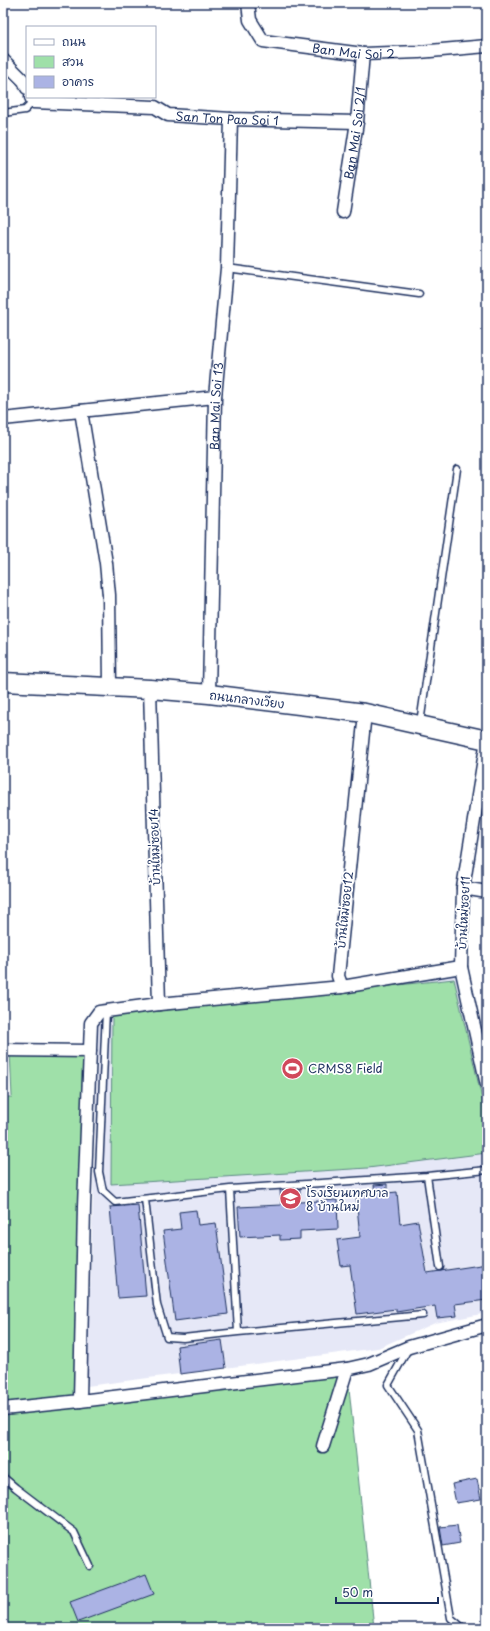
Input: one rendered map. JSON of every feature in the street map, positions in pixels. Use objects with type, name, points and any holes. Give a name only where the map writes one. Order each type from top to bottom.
[{"type":"main road","name":"ถนนกลางเวียง","points":[[3,682],[150,689],[209,694],[365,713],[487,740]]},
{"type":"street","name":"Ban Mai Soi 2","points":[[248,3],[250,20],[263,41],[363,54],[419,52],[487,46]]},
{"type":"street","name":"Ban Mai Soi 2/1","points":[[343,212],[357,122],[363,54]]},
{"type":"street","points":[[3,60],[24,81],[26,86]]},
{"type":"street","name":"San Ton Pao Soi 1","points":[[32,100],[155,107],[168,115],[230,119],[357,122]]},
{"type":"street","name":"Ban Mai Soi 13","points":[[209,694],[215,396],[227,268],[230,119]]},
{"type":"street","points":[[3,419],[215,396]]},
{"type":"street","points":[[81,411],[106,563],[109,602],[110,687]]},
{"type":"street","name":"บ้านใหม่ซอย14","points":[[150,689],[159,1004]]},
{"type":"street","name":"บ้านใหม่ซอย12","points":[[342,987],[338,976],[365,713]]},
{"type":"street","name":"บ้านใหม่ซอย11","points":[[487,740],[462,888],[461,967],[487,1085]]},
{"type":"street","points":[[462,888],[487,892]]},
{"type":"street","points":[[80,1401],[84,1207],[91,1023],[99,1012],[159,1004],[342,987],[461,967]]},
{"type":"street","points":[[3,1050],[90,1051]]},
{"type":"street","points":[[3,1409],[347,1369],[369,1364],[409,1347],[487,1325]]},
{"type":"street","points":[[324,1446],[347,1369]]},
{"type":"lane","points":[[3,113],[25,110],[32,100]]},
{"type":"lane","points":[[227,268],[420,294]]},
{"type":"lane","points":[[419,725],[456,469]]},
{"type":"lane","points":[[106,1011],[99,1172],[103,1191],[115,1202],[230,1189],[427,1176],[487,1170]]},
{"type":"lane","points":[[427,1176],[440,1267]]},
{"type":"lane","points":[[230,1189],[238,1332]]},
{"type":"lane","points":[[144,1199],[157,1304],[167,1337],[183,1338],[423,1315]]},
{"type":"lane","points":[[409,1347],[388,1385],[418,1430],[451,1618],[464,1628]]},
{"type":"lane","points":[[3,1477],[74,1532],[90,1566]]},
{"type":"shaded area","name":"โรงเรียนเทศบาล 8 บ้านใหม่","points":[[461,967],[487,1085],[487,1313],[435,1323],[378,1348],[87,1386],[99,1012]]},
{"type":"green space","name":"CRMS8 Field","points":[[454,979],[487,1120],[487,1153],[368,1168],[111,1184],[112,1016]]},
{"type":"green space","points":[[10,1050],[90,1051],[80,1399],[347,1369],[374,1628],[3,1628],[3,1097],[12,1097]]},
{"type":"building","points":[[387,1184],[387,1193],[397,1192],[400,1224],[418,1221],[427,1273],[487,1264],[487,1300],[455,1304],[457,1316],[437,1318],[435,1306],[396,1312],[396,1309],[357,1314],[350,1265],[341,1266],[337,1240],[360,1237],[356,1196],[375,1194],[374,1185]]},
{"type":"building","points":[[300,1189],[300,1202],[337,1200],[338,1229],[300,1231],[300,1239],[280,1240],[280,1235],[240,1237],[238,1207],[281,1205],[280,1190]]},
{"type":"building","points":[[138,1205],[146,1296],[118,1298],[110,1207]]},
{"type":"building","points":[[196,1210],[198,1225],[216,1223],[228,1314],[175,1321],[163,1231],[181,1229],[179,1212]]},
{"type":"building","points":[[222,1340],[226,1368],[180,1374],[177,1346]]},
{"type":"building","points":[[477,1479],[481,1499],[456,1503],[452,1484]]},
{"type":"building","points":[[457,1525],[460,1543],[443,1546],[440,1527]]},
{"type":"building","points":[[146,1574],[154,1594],[78,1622],[70,1602]]},
{"type":"place","name":"CRMS8 Field","points":[[293,1068]]},
{"type":"place","name":"โรงเรียนเทศบาล 8 บ้านใหม่","points":[[290,1199]]}]
